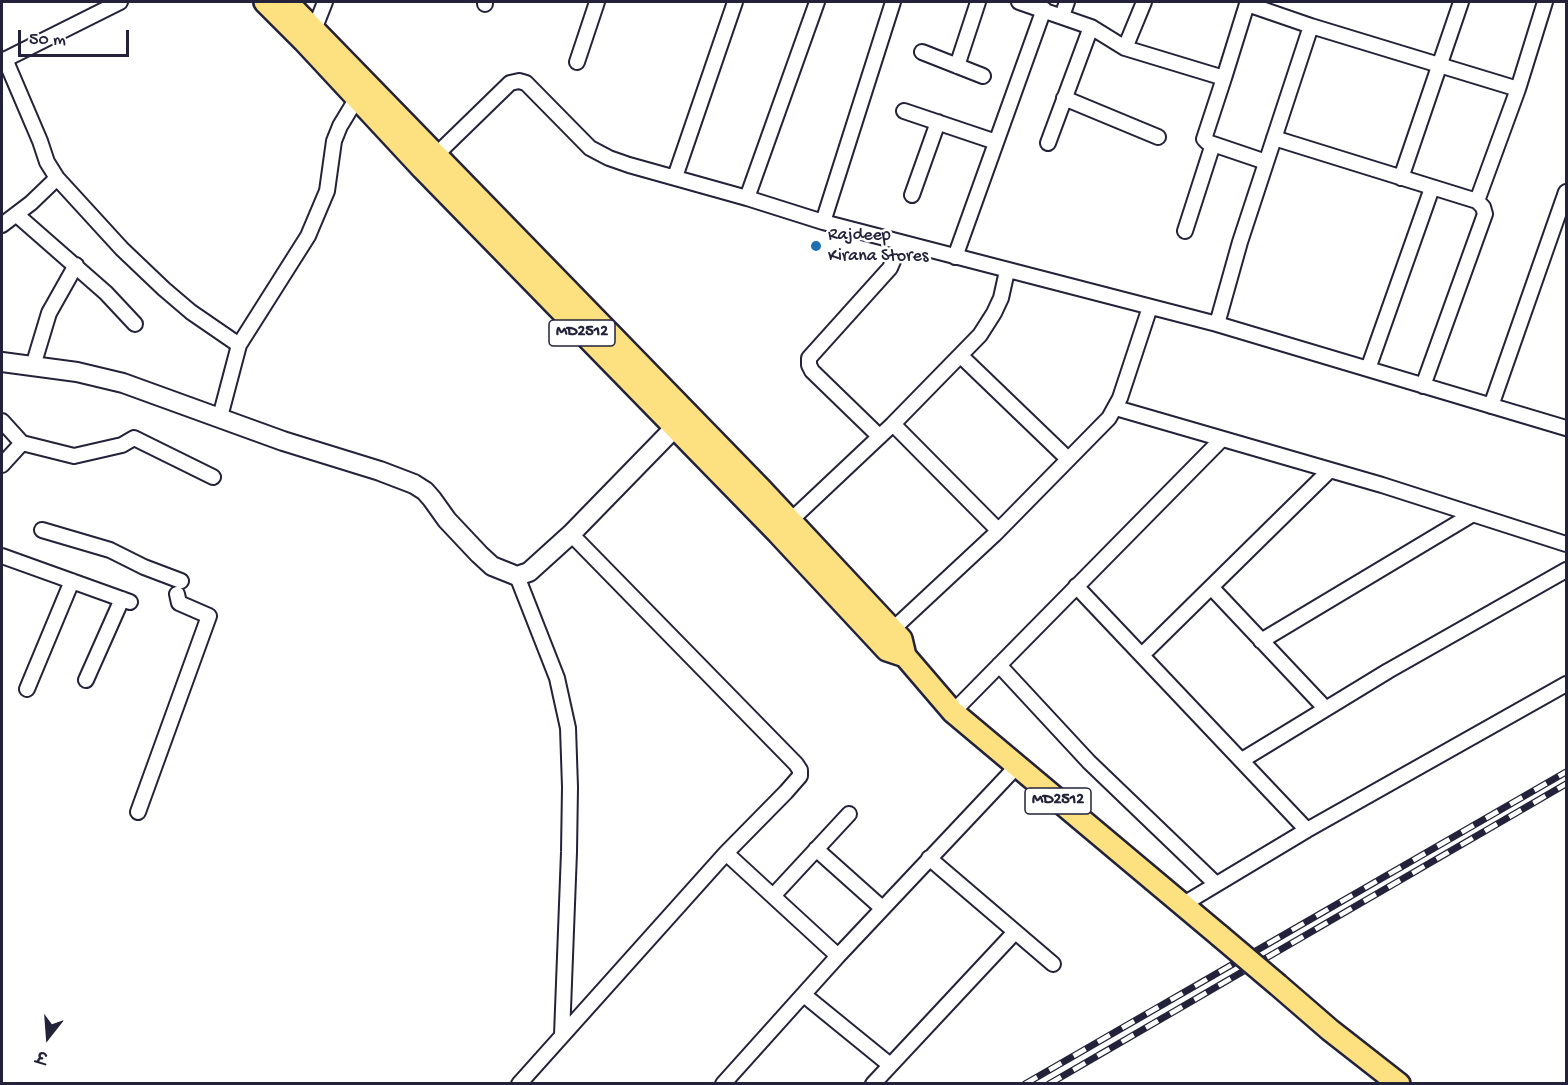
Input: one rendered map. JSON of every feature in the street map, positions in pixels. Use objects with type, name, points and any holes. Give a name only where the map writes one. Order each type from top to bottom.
[{"type":"main road","name":"MD2512","points":[[265,2],[436,155],[682,421],[778,533],[887,650],[905,656]]},
{"type":"main road","name":"MD2512","points":[[287,2],[314,30],[431,178],[682,421],[790,521],[901,639],[905,656],[953,712],[1330,1030],[1399,1083]]},
{"type":"street","points":[[120,2],[3,60],[40,141],[47,162],[57,178],[122,249],[164,289],[239,345]]},
{"type":"street","points":[[314,30],[325,2]]},
{"type":"street","points":[[577,62],[597,2]]},
{"type":"street","points":[[675,177],[735,2]]},
{"type":"street","points":[[747,198],[817,2]]},
{"type":"street","points":[[823,222],[893,2]]},
{"type":"street","points":[[957,66],[978,2]]},
{"type":"street","points":[[1019,2],[1091,27],[1125,48],[1224,78]]},
{"type":"street","points":[[1062,16],[1066,2]]},
{"type":"street","points":[[1125,48],[1144,2]]},
{"type":"street","points":[[1401,178],[1461,2]]},
{"type":"street","points":[[1477,201],[1518,88],[1545,2]]},
{"type":"street","points":[[1266,162],[1204,139],[1204,133],[1247,3],[1311,26],[1518,88]]},
{"type":"street","points":[[955,257],[1044,9]]},
{"type":"street","points":[[1217,324],[1240,242],[1311,26]]},
{"type":"street","points":[[1047,143],[1091,27]]},
{"type":"street","points":[[922,52],[983,76]]},
{"type":"street","points":[[436,155],[510,83],[526,82],[590,148],[629,165],[823,222],[1217,324],[1566,428]]},
{"type":"street","points":[[220,417],[239,345],[312,228],[327,191],[334,141],[340,126],[362,91]]},
{"type":"street","points":[[1064,98],[1158,137]]},
{"type":"street","points":[[904,111],[996,142]]},
{"type":"street","points":[[912,195],[938,122]]},
{"type":"street","points":[[1274,138],[1477,201],[1484,207],[1485,214],[1423,386]]},
{"type":"street","points":[[1185,231],[1214,144]]},
{"type":"street","points":[[2,225],[57,178]]},
{"type":"street","points":[[1368,369],[1432,188]]},
{"type":"street","points":[[1491,406],[1566,192]]},
{"type":"street","points":[[16,215],[106,292],[135,324]]},
{"type":"street","points":[[879,436],[812,371],[809,365],[810,358],[890,268],[901,243]]},
{"type":"street","points":[[33,366],[49,313],[76,265]]},
{"type":"street","points":[[790,521],[893,424],[980,335],[1001,298],[1007,271]]},
{"type":"street","points":[[892,630],[998,530],[1116,408],[1150,307]]},
{"type":"street","points":[[961,356],[1068,459]]},
{"type":"street","points":[[2,362],[77,372],[123,383],[283,441],[414,484],[425,491],[447,520],[492,566],[517,576],[529,572],[571,534],[682,421]]},
{"type":"street","points":[[1116,408],[1221,440],[1382,484],[1566,544]]},
{"type":"street","points":[[2,421],[22,442],[74,456],[122,445],[134,438],[213,477]]},
{"type":"street","points":[[893,424],[998,530]]},
{"type":"street","points":[[953,712],[1221,440]]},
{"type":"street","points":[[2,465],[22,442]]},
{"type":"street","points":[[1142,655],[1330,470]]},
{"type":"street","points":[[1261,641],[1473,514]]},
{"type":"street","points":[[42,530],[110,550],[144,567],[179,587],[179,603],[209,615],[138,812]]},
{"type":"street","points":[[519,1083],[726,853],[800,776],[800,770],[571,534]]},
{"type":"street","points":[[2,556],[126,600],[86,680]]},
{"type":"street","points":[[1242,760],[1566,570]]},
{"type":"street","points":[[517,576],[557,678],[568,728],[569,864],[562,1035]]},
{"type":"street","points":[[27,689],[72,581]]},
{"type":"street","points":[[1076,586],[1308,830]]},
{"type":"street","points":[[1211,587],[1326,709]]},
{"type":"street","points":[[999,665],[1089,762],[1216,884]]},
{"type":"street","points":[[1182,905],[1308,830],[1566,684]]},
{"type":"street","points":[[723,1083],[882,908],[1017,766]]},
{"type":"street","points":[[773,896],[849,814]]},
{"type":"street","points":[[816,849],[882,908]]},
{"type":"street","points":[[726,853],[838,956]]},
{"type":"street","points":[[929,858],[1053,964]]},
{"type":"street","points":[[873,1083],[1015,932]]},
{"type":"street","points":[[804,995],[890,1065]]},
{"type":"railway","points":[[1025,1084],[1566,772]]},
{"type":"railway","points":[[1049,1084],[1566,784]]},
{"type":"place","name":"Rajdeep Kirana Stores","points":[[816,246]]}]
